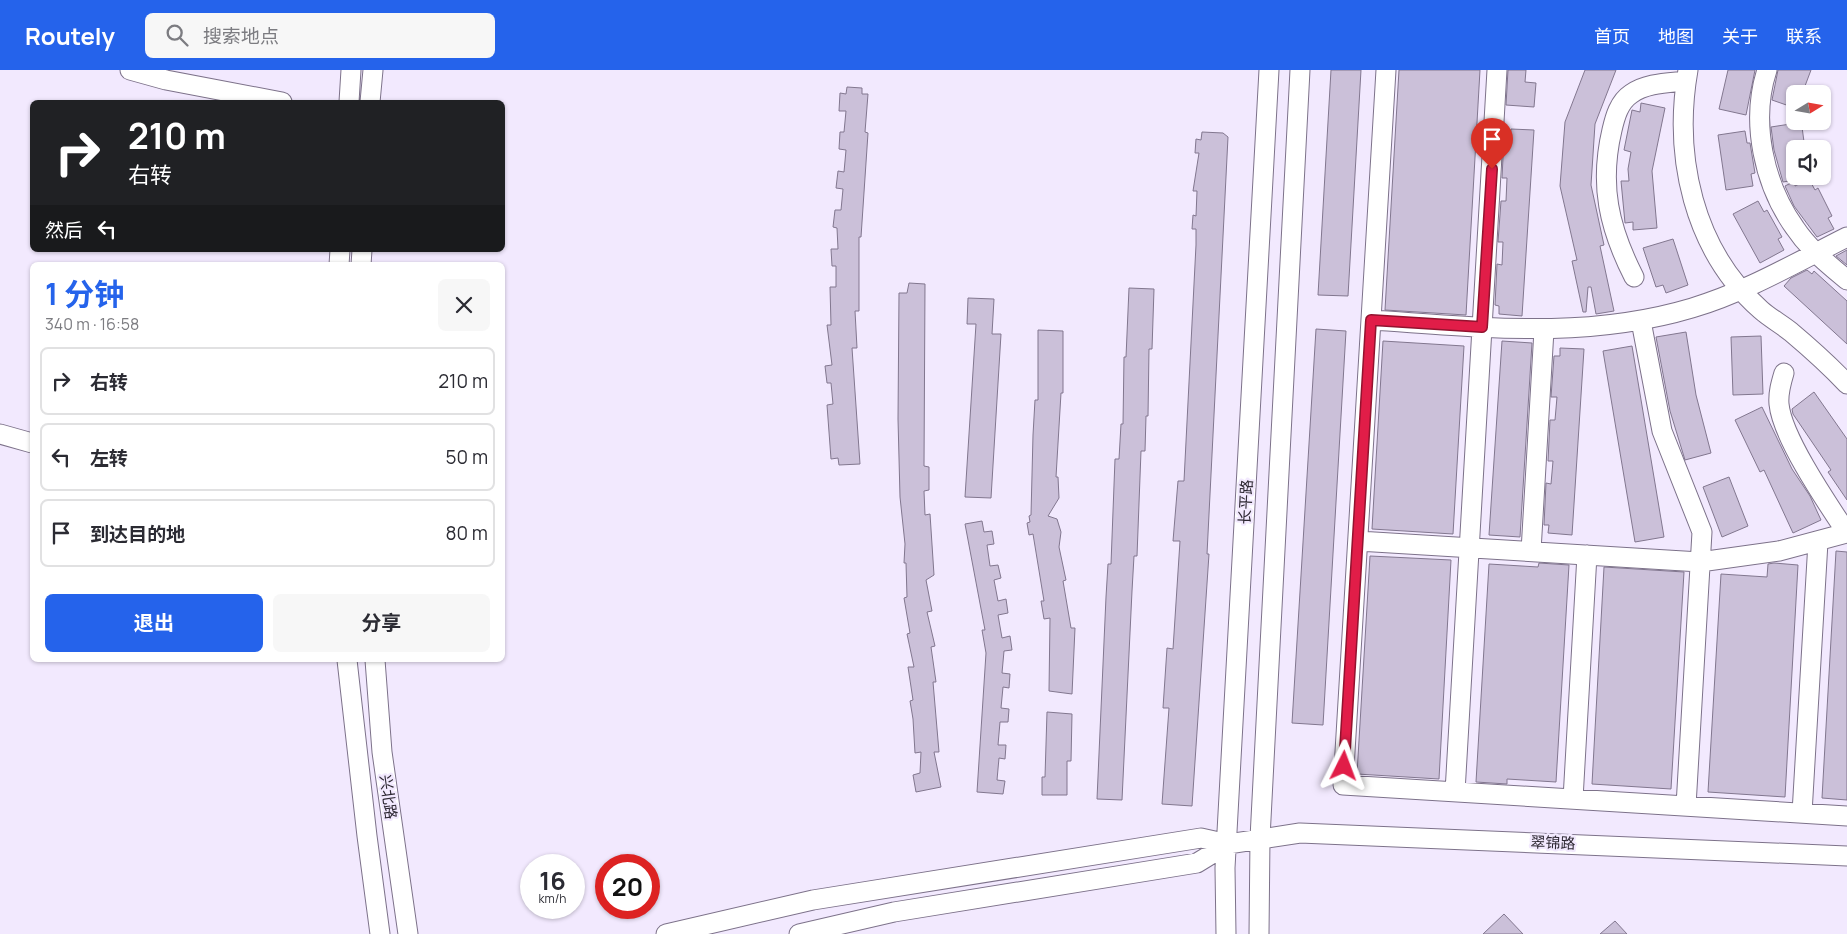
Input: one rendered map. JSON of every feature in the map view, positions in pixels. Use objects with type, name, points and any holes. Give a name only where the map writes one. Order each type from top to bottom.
[{"type":"street","points":[[130,70],[166,80],[271,100]]},
{"type":"street","points":[[349,100],[351,70]]},
{"type":"street","points":[[370,100],[373,70]]},
{"type":"street","name":"长平路","points":[[1226,934],[1225,868],[1228,844],[1269,70]]},
{"type":"street","name":"长平路","points":[[1259,934],[1260,838],[1300,70]]},
{"type":"street","points":[[1386,70],[1343,785],[1847,816]]},
{"type":"street","points":[[1455,792],[1498,70]]},
{"type":"street","points":[[1767,70],[1760,108],[1761,140],[1768,171],[1779,201],[1795,228],[1816,253],[1847,280]]},
{"type":"street","points":[[1634,277],[1619,248],[1609,216],[1607,200],[1607,150],[1615,118],[1620,105],[1629,95],[1641,88],[1687,75],[1683,134],[1686,173],[1696,211],[1712,248],[1733,280],[1760,309],[1792,333],[1847,384]]},
{"type":"street","points":[[1371,320],[1544,330],[1588,328],[1641,321],[1692,308],[1742,290],[1847,237]]},
{"type":"street","points":[[1641,321],[1662,432],[1702,532],[1686,806]]},
{"type":"street","points":[[1531,551],[1544,330]]},
{"type":"street","points":[[1358,541],[1700,562],[1779,551],[1847,533],[1812,477],[1782,417],[1780,395],[1784,373]]},
{"type":"street","points":[[0,434],[30,442]]},
{"type":"street","points":[[1802,813],[1818,542]]},
{"type":"street","points":[[1573,799],[1587,555]]},
{"type":"street","name":"兴北路","points":[[347,662],[366,836],[380,934]]},
{"type":"street","name":"兴北路","points":[[375,662],[382,752],[408,934]]},
{"type":"street","name":"翠锦路","points":[[1228,844],[1300,833],[1847,856]]},
{"type":"street","points":[[666,934],[813,900],[1201,838],[1228,844]]},
{"type":"street","points":[[799,934],[894,912],[1197,862],[1228,844]]},
{"type":"building","points":[[1331,70],[1361,70],[1348,296],[1318,295]]},
{"type":"building","points":[[1399,70],[1480,70],[1466,315],[1385,310]]},
{"type":"building","points":[[1508,70],[1526,70],[1525,82],[1536,83],[1534,107],[1506,105]]},
{"type":"building","points":[[1585,70],[1616,70],[1595,124],[1591,185],[1604,245],[1600,246],[1614,311],[1596,314],[1591,287],[1588,287],[1586,312],[1583,312],[1572,261],[1577,260],[1560,186],[1565,122]]},
{"type":"building","points":[[1728,70],[1755,70],[1746,115],[1719,109]]},
{"type":"building","points":[[1778,70],[1811,70],[1805,85],[1786,85],[1786,105],[1772,100]]},
{"type":"building","points":[[847,87],[862,88],[862,94],[868,94],[865,132],[868,133],[861,237],[859,237],[859,311],[855,311],[857,348],[852,348],[860,464],[839,465],[838,458],[831,459],[827,405],[833,404],[831,383],[827,383],[825,366],[832,365],[827,325],[831,325],[830,287],[836,287],[836,266],[832,266],[831,249],[838,249],[837,228],[833,227],[835,210],[841,210],[843,189],[836,188],[838,171],[844,172],[846,150],[839,149],[840,132],[844,132],[846,111],[839,111],[840,93],[846,94]]},
{"type":"building","points":[[1641,103],[1665,108],[1652,171],[1657,228],[1633,230],[1633,222],[1625,223],[1621,181],[1629,181],[1628,169],[1631,152],[1624,150],[1632,110],[1640,112]]},
{"type":"building","points":[[1786,125],[1786,130],[1802,130],[1804,140],[1786,140],[1786,182],[1783,182],[1774,150],[1771,127]]},
{"type":"building","points":[[1511,129],[1534,130],[1522,316],[1499,314],[1499,306],[1495,305],[1497,264],[1502,265],[1503,242],[1498,242],[1501,201],[1506,201],[1507,178],[1502,178],[1504,137],[1510,137]]},
{"type":"building","points":[[1745,131],[1747,143],[1750,143],[1755,173],[1751,174],[1753,186],[1726,190],[1718,135]]},
{"type":"building","points":[[1202,132],[1223,133],[1228,137],[1207,554],[1209,554],[1192,806],[1162,804],[1169,708],[1163,708],[1167,648],[1173,649],[1180,541],[1173,541],[1178,481],[1184,481],[1196,245],[1196,229],[1192,229],[1193,215],[1196,216],[1197,191],[1193,191],[1199,153],[1195,153],[1196,139],[1201,140]]},
{"type":"building","points":[[1812,185],[1815,190],[1818,188],[1832,216],[1828,218],[1834,229],[1817,237],[1794,206],[1785,186]]},
{"type":"building","points":[[1758,201],[1764,212],[1767,210],[1782,237],[1778,239],[1784,250],[1760,263],[1733,214]]},
{"type":"building","points":[[1673,239],[1688,285],[1666,293],[1663,285],[1656,287],[1643,248]]},
{"type":"building","points":[[1847,250],[1847,265],[1836,256]]},
{"type":"building","points":[[1807,270],[1812,274],[1814,271],[1847,301],[1847,344],[1784,286],[1791,278]]},
{"type":"building","points":[[909,283],[925,284],[924,466],[929,467],[929,490],[924,491],[925,515],[930,514],[934,575],[926,580],[932,611],[927,612],[935,646],[931,647],[936,682],[933,682],[939,752],[934,752],[941,787],[916,792],[913,775],[920,773],[921,752],[915,753],[910,701],[913,700],[908,667],[914,667],[907,634],[910,633],[904,598],[907,597],[906,563],[904,563],[905,544],[900,497],[898,419],[899,293],[907,293]]},
{"type":"building","points":[[1129,288],[1154,289],[1152,349],[1149,349],[1148,416],[1146,416],[1145,451],[1141,451],[1137,556],[1134,556],[1122,800],[1097,799],[1108,564],[1111,564],[1115,459],[1119,459],[1121,424],[1123,424],[1124,357],[1126,357]]},
{"type":"building","points":[[968,298],[994,299],[992,334],[1001,334],[991,498],[965,497],[976,324],[967,324]]},
{"type":"building","points":[[1316,329],[1346,331],[1323,725],[1292,723]]},
{"type":"building","points":[[1038,330],[1063,331],[1063,393],[1061,393],[1056,477],[1058,477],[1059,498],[1048,516],[1057,519],[1061,532],[1059,547],[1066,580],[1063,581],[1071,628],[1075,628],[1072,694],[1049,691],[1050,618],[1044,619],[1041,601],[1044,601],[1033,534],[1029,535],[1027,523],[1030,522],[1029,516],[1031,515],[1035,400],[1038,400]]},
{"type":"building","points":[[1686,332],[1696,395],[1711,453],[1685,460],[1670,411],[1656,337]]},
{"type":"building","points":[[1761,336],[1763,394],[1733,395],[1731,337]]},
{"type":"building","points":[[1383,341],[1464,346],[1453,534],[1372,529]]},
{"type":"building","points":[[1502,341],[1532,343],[1520,537],[1489,535]]},
{"type":"building","points":[[1632,346],[1664,537],[1635,542],[1603,351]]},
{"type":"building","points":[[1560,348],[1584,349],[1572,535],[1548,533],[1549,525],[1544,525],[1546,483],[1551,484],[1553,461],[1548,461],[1550,420],[1555,420],[1557,397],[1551,397],[1554,356],[1560,356]]},
{"type":"building","points":[[1814,392],[1847,439],[1847,500],[1828,472],[1831,470],[1793,414],[1792,409]]},
{"type":"building","points":[[1762,407],[1792,469],[1810,496],[1821,520],[1793,533],[1764,470],[1760,472],[1735,420]]},
{"type":"building","points":[[1729,477],[1748,526],[1722,537],[1703,487]]},
{"type":"building","points":[[982,521],[984,532],[992,531],[994,544],[987,545],[990,566],[998,565],[1001,578],[994,580],[998,601],[1006,599],[1008,613],[998,615],[1002,638],[1010,636],[1012,650],[1004,651],[1002,673],[1010,674],[1009,688],[1003,687],[1001,708],[1009,709],[1008,722],[1000,722],[998,745],[1006,745],[1005,759],[999,758],[997,780],[1005,781],[1003,794],[977,792],[986,653],[982,630],[985,630],[965,524]]},
{"type":"building","points":[[1836,551],[1847,552],[1847,800],[1822,798]]},
{"type":"building","points":[[1370,556],[1451,560],[1439,779],[1357,774]]},
{"type":"building","points":[[1539,563],[1569,565],[1556,782],[1507,779],[1507,784],[1476,782],[1489,564],[1538,567]]},
{"type":"building","points":[[1768,564],[1798,565],[1785,797],[1708,792],[1721,574],[1767,577]]},
{"type":"building","points":[[1604,567],[1684,572],[1671,789],[1592,784]]},
{"type":"building","points":[[1047,712],[1072,714],[1071,761],[1067,761],[1067,795],[1042,795],[1042,777],[1045,777]]},
{"type":"building","points":[[1504,914],[1523,934],[1483,934]]},
{"type":"building","points":[[1615,921],[1627,934],[1600,934]]},
{"type":"route","points":[[1344,766],[1371,320],[1482,327],[1492,169]]}]
